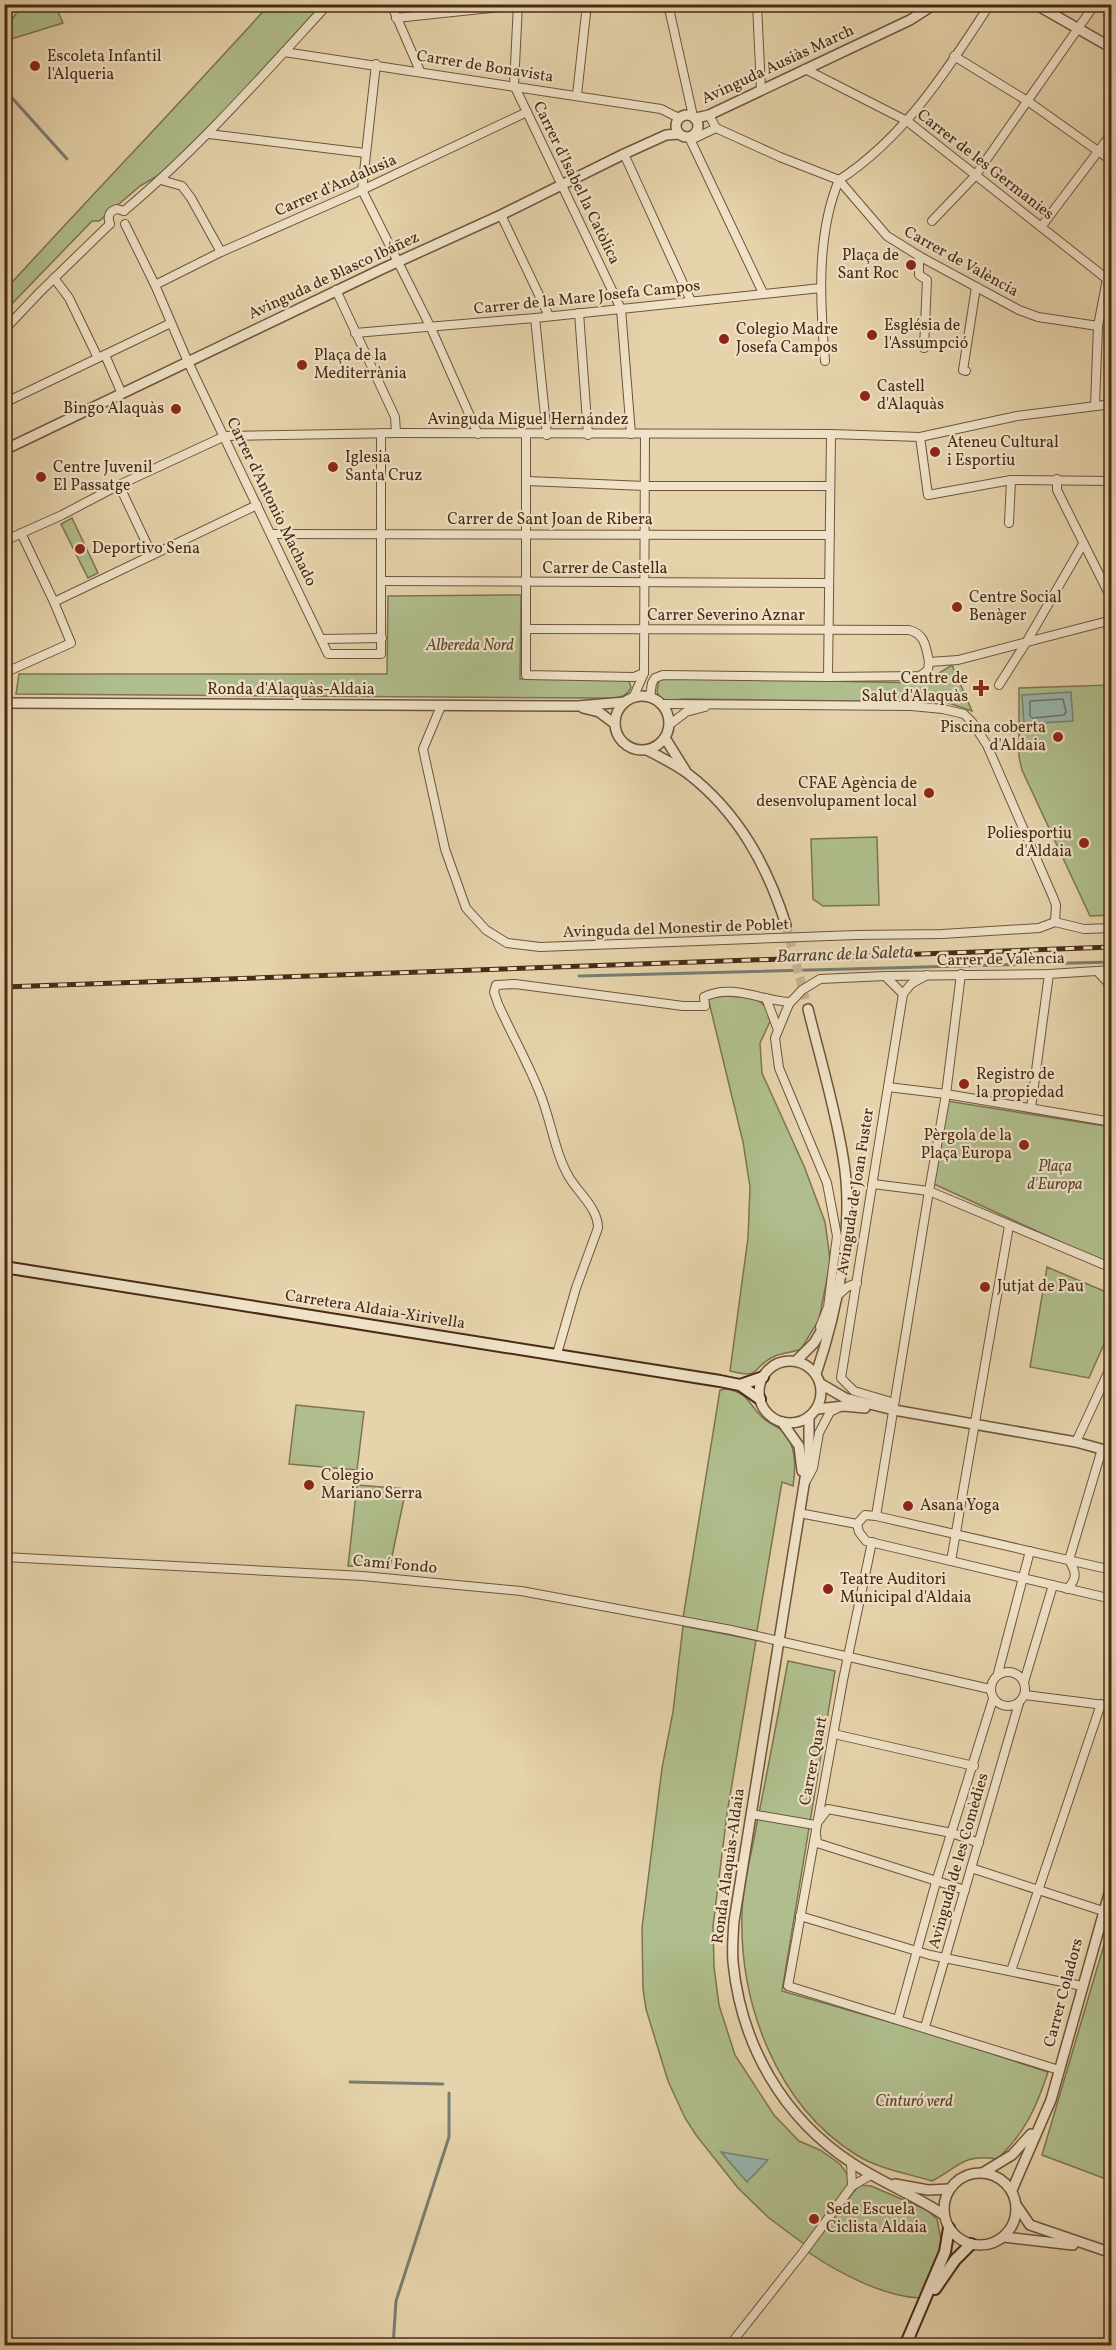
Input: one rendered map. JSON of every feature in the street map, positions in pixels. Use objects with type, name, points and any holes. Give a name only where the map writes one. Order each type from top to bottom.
[{"type":"main road","name":"Carretera Aldaia-Xirivella","points":[[4,1266],[740,1385],[760,1399]]},
{"type":"main road","name":"Carretera Aldaia-Xirivella","points":[[740,1385],[763,1377]]},
{"type":"main road","points":[[906,2346],[945,2252],[949,2228]]},
{"type":"main road","points":[[906,2346],[940,2281],[955,2260],[971,2244]]},
{"type":"street","points":[[124,211],[209,134],[328,4]]},
{"type":"street","points":[[391,4],[420,71]]},
{"type":"street","points":[[577,95],[587,4]]},
{"type":"street","points":[[668,4],[698,129],[690,139]]},
{"type":"street","points":[[757,4],[761,90]]},
{"type":"street","name":"Avinguda Ausiàs March","points":[[695,117],[709,115],[910,20],[935,4]]},
{"type":"street","points":[[825,361],[821,288],[828,216],[839,180],[854,170],[907,121],[928,95],[990,4]]},
{"type":"street","points":[[1035,4],[1112,48]]},
{"type":"street","points":[[932,221],[975,176],[1029,102],[1095,4]]},
{"type":"street","points":[[396,18],[518,5],[514,85]]},
{"type":"street","name":"Carrer de Bonavista","points":[[284,52],[376,64],[661,109],[679,118]]},
{"type":"street","points":[[954,56],[1029,102],[1112,161]]},
{"type":"street","points":[[376,64],[362,190],[431,328],[478,434]]},
{"type":"street","name":"Carrer de les Germanies","points":[[805,69],[907,121],[1041,227],[1109,276]]},
{"type":"street","name":"Carrer d'Isabel la Catòlica","points":[[514,85],[621,309],[631,434]]},
{"type":"street","name":"Carrer d'Andalusia","points":[[155,285],[221,252],[362,190],[527,112]]},
{"type":"street","points":[[695,117],[688,114],[679,118],[676,125],[679,134],[690,139],[763,293]]},
{"type":"street","points":[[709,115],[716,128]]},
{"type":"street","name":"Avinguda Ausiàs March","points":[[690,139],[716,128]]},
{"type":"street","name":"Carrer de València","points":[[716,128],[780,158],[839,180],[887,236],[1019,310],[1038,317],[1098,326]]},
{"type":"street","points":[[1041,227],[1112,133]]},
{"type":"street","points":[[209,134],[365,153]]},
{"type":"street","name":"Avinguda de Blasco Ibáñez","points":[[5,448],[336,290],[501,215],[624,154],[666,135],[679,134]]},
{"type":"street","points":[[624,154],[691,300]]},
{"type":"street","points":[[160,180],[182,186],[221,252]]},
{"type":"street","points":[[112,210],[124,211],[127,218],[125,224],[117,228],[110,224],[108,217],[112,210]]},
{"type":"street","points":[[501,215],[549,316]]},
{"type":"street","points":[[4,330],[110,224]]},
{"type":"street","name":"Carrer d'Antonio Machado","points":[[125,224],[155,285],[188,362],[328,654],[381,654],[382,639]]},
{"type":"street","points":[[919,256],[919,275],[927,280],[924,348]]},
{"type":"street","points":[[1095,405],[1098,326],[1109,276]]},
{"type":"street","points":[[54,278],[69,298],[122,394]]},
{"type":"street","points":[[966,371],[963,370],[976,287]]},
{"type":"street","name":"Carrer de la Mare Josefa Campos","points":[[355,333],[535,318],[821,288]]},
{"type":"street","points":[[336,290],[396,417],[396,433]]},
{"type":"street","points":[[579,313],[588,435]]},
{"type":"street","points":[[535,318],[547,435]]},
{"type":"street","points":[[4,403],[171,324]]},
{"type":"street","name":"Avinguda Miguel Hernández","points":[[225,436],[396,433],[831,434],[920,437],[1017,416],[1112,404]]},
{"type":"street","points":[[322,639],[382,639],[381,434]]},
{"type":"street","points":[[828,677],[831,434]]},
{"type":"street","points":[[526,435],[526,675],[634,676],[644,673]]},
{"type":"street","points":[[615,724],[616,716],[629,700],[644,673],[645,435]]},
{"type":"street","points":[[4,541],[225,436]]},
{"type":"street","points":[[920,437],[928,495],[1011,480],[1112,481]]},
{"type":"street","points":[[1058,479],[1057,490],[1112,600]]},
{"type":"street","points":[[1009,523],[1011,480]]},
{"type":"street","points":[[527,481],[645,486],[830,486]]},
{"type":"street","points":[[119,485],[152,555]]},
{"type":"street","points":[[54,602],[257,505]]},
{"type":"street","points":[[4,674],[71,643],[21,533]]},
{"type":"street","name":"Carrer de Sant Joan de Ribera","points":[[271,534],[830,535]]},
{"type":"street","points":[[999,685],[1083,544]]},
{"type":"street","name":"Carrer de Castella","points":[[382,581],[829,583]]},
{"type":"street","points":[[647,750],[654,748],[665,738],[669,725],[666,710],[650,697],[652,683],[655,678],[663,675],[920,676],[927,670],[929,662],[958,660],[1112,620]]},
{"type":"street","name":"Carrer Severino Aznar","points":[[526,629],[909,630],[918,632],[923,638],[929,662]]},
{"type":"street","name":"Ronda d'Alaquàs-Aldaia","points":[[4,703],[578,706],[650,697]]},
{"type":"street","points":[[661,704],[911,706],[943,709],[964,714],[987,745],[1019,818],[1056,905],[1055,922]]},
{"type":"street","points":[[669,725],[686,712],[716,705]]},
{"type":"street","name":"Avinguda del Monestir de Poblet","points":[[441,706],[423,749],[445,849],[466,908],[486,930],[507,943],[540,947],[942,934],[1039,928],[1055,922],[1084,929],[1112,928]]},
{"type":"street","name":"Ronda d'Alaquàs-Aldaia","points":[[578,706],[599,712],[615,724],[622,741],[638,750],[647,750],[686,772],[720,804],[741,828],[774,888],[786,925]]},
{"type":"street","name":"Ronda d'Alaquàs-Aldaia","points":[[665,738],[686,772]]},
{"type":"street","points":[[1097,970],[1112,987]]},
{"type":"street","name":"Carrer de València","points":[[790,1002],[802,990],[820,980],[961,974],[1049,974],[1112,970]]},
{"type":"street","points":[[876,1516],[946,1094],[961,974]]},
{"type":"street","points":[[1031,1108],[1049,974]]},
{"type":"street","points":[[885,976],[903,994],[911,984],[929,975]]},
{"type":"street","points":[[557,1354],[598,1222],[563,1166],[540,1092],[498,1004],[494,992],[496,985],[515,984],[683,1006],[705,1006],[704,997],[712,993],[759,995],[774,1001],[790,1002],[775,1038],[779,1068],[827,1183],[837,1236],[828,1307],[814,1343]]},
{"type":"street","name":"Avinguda de Joan Fuster","points":[[894,1410],[888,1401],[854,1391],[841,1378],[903,994]]},
{"type":"street","points":[[766,998],[778,1030]]},
{"type":"street","points":[[808,1009],[843,1157],[846,1192],[844,1246],[827,1341],[816,1374]]},
{"type":"street","points":[[888,1087],[946,1094],[1112,1122]]},
{"type":"street","points":[[873,1184],[929,1191],[1112,1268]]},
{"type":"street","points":[[951,1561],[1009,1226]]},
{"type":"street","points":[[835,1298],[847,1287],[856,1283]]},
{"type":"street","points":[[796,1361],[814,1343],[833,1310]]},
{"type":"street","points":[[782,1422],[796,1423],[809,1417],[817,1409],[822,1395],[816,1374],[807,1366],[796,1361],[779,1363],[763,1377],[759,1388],[760,1399],[768,1414],[782,1422],[800,1446],[804,1485]]},
{"type":"street","points":[[1076,1442],[1112,1364]]},
{"type":"street","points":[[820,1384],[845,1398],[894,1410]]},
{"type":"street","points":[[804,1485],[813,1468],[822,1426],[830,1412],[844,1406]]},
{"type":"street","points":[[817,1409],[844,1406],[894,1410],[1076,1442],[1107,1451],[1069,1560]]},
{"type":"street","points":[[778,1641],[804,1485],[809,1417]]},
{"type":"street","points":[[799,1513],[857,1524]]},
{"type":"street","points":[[857,1524],[865,1515],[876,1516],[1112,1570]]},
{"type":"street","points":[[857,1524],[859,1532],[866,1541],[1112,1599]]},
{"type":"street","name":"Carrer Quart","points":[[872,1542],[815,1825],[788,1986],[898,2019]]},
{"type":"street","points":[[1030,1551],[998,1673],[990,1689],[993,1699],[1003,1706],[1011,1707],[1019,1703],[1025,1695],[1024,1682],[1053,1585]]},
{"type":"street","name":"Camí Fondo","points":[[4,1557],[363,1576],[532,1593],[778,1641],[990,1689]]},
{"type":"street","points":[[1067,1589],[1073,1583],[1076,1571],[1069,1560]]},
{"type":"street","name":"Ronda Alaquàs-Aldaia","points":[[778,1641],[734,1921],[733,1961],[741,2009],[756,2055],[776,2089],[799,2119],[821,2141],[851,2163],[926,2202],[944,2214]]},
{"type":"street","points":[[998,1673],[1020,1676],[1024,1682]]},
{"type":"street","points":[[1025,1695],[1112,1706]]},
{"type":"street","name":"Avinguda de les Comèdies","points":[[898,2019],[936,1882],[993,1699]]},
{"type":"street","name":"Avinguda de les Comèdies","points":[[925,2027],[1019,1703]]},
{"type":"street","points":[[1011,1971],[1101,1704]]},
{"type":"street","points":[[834,1734],[974,1766]]},
{"type":"street","points":[[965,1890],[817,1843],[815,1825],[828,1809],[952,1833],[979,1843]]},
{"type":"street","points":[[751,1814],[815,1825]]},
{"type":"street","points":[[971,1869],[1103,1911]]},
{"type":"street","name":"Carrer Coladors","points":[[1012,2190],[1045,2111],[1059,2070],[1112,1883]]},
{"type":"street","points":[[800,1917],[917,1952],[1082,1986]]},
{"type":"street","points":[[898,2019],[1059,2070]]},
{"type":"street","points":[[1017,2206],[1016,2218],[1004,2237],[994,2243],[982,2245],[971,2244],[963,2240],[949,2228],[944,2214],[945,2197],[949,2189],[964,2176],[984,2172],[1012,2155],[1039,2125]]},
{"type":"street","points":[[851,2163],[852,2186]]},
{"type":"street","points":[[984,2172],[1005,2181],[1012,2190],[1017,2206],[1030,2225],[1112,2253]]},
{"type":"street","points":[[729,2346],[852,2186],[871,2175]]},
{"type":"street","name":"Ronda Alaquàs-Aldaia","points":[[884,2182],[928,2190],[949,2189]]},
{"type":"street","points":[[1004,2237],[1090,2247]]},
{"type":"green space","points":[[22,5],[55,5],[63,23],[5,41],[5,29]]},
{"type":"green space","points":[[269,5],[328,5],[181,162],[140,186],[99,221],[92,221],[5,311],[4,291]]},
{"type":"green space","name":"Deportivo Sena","points":[[72,518],[98,573],[88,578],[61,524]]},
{"type":"green space","name":"Albereda Nord","points":[[521,595],[520,679],[621,678],[628,679],[631,687],[629,691],[617,698],[16,694],[19,674],[387,674],[388,596]]},
{"type":"green space","points":[[952,665],[972,711],[934,698],[855,701],[683,699],[668,701],[659,697],[657,691],[659,680],[672,678],[923,683]]},
{"type":"green space","name":"Poliesportiu d'Aldaia","points":[[1111,685],[1111,915],[1090,916],[1022,770],[1019,757],[1019,688]]},
{"type":"green space","points":[[877,837],[879,905],[823,906],[813,899],[811,839]]},
{"type":"green space","points":[[747,997],[758,1001],[772,1017],[760,1043],[762,1073],[804,1166],[825,1222],[830,1263],[819,1320],[801,1349],[776,1355],[755,1372],[747,1374],[730,1371],[748,1238],[750,1187],[743,1142],[708,998]]},
{"type":"green space","name":"Plaça d'Europa","points":[[947,1101],[1111,1127],[1111,1265],[934,1184]]},
{"type":"green space","points":[[1047,1267],[1111,1294],[1111,1328],[1089,1378],[1030,1367]]},
{"type":"green space","points":[[726,1389],[739,1393],[747,1399],[763,1418],[786,1434],[794,1455],[793,1486],[782,1482],[757,1631],[683,1618],[720,1390]]},
{"type":"green space","points":[[296,1405],[364,1412],[357,1470],[289,1464]]},
{"type":"green space","points":[[357,1485],[406,1489],[390,1566],[348,1566]]},
{"type":"green space","points":[[683,1626],[756,1640],[727,1814],[713,1926],[714,1967],[719,2005],[735,2055],[774,2115],[799,2141],[820,2150],[840,2164],[852,2181],[804,2244],[769,2218],[738,2188],[696,2135],[685,2118],[668,2081],[646,2009],[643,1989],[642,1928]]},
{"type":"green space","name":"Cinturó verd","points":[[788,1661],[835,1671],[782,1991],[931,2034],[1048,2072],[1039,2097],[1022,2130],[997,2159],[968,2160],[932,2181],[864,2159],[827,2133],[804,2108],[784,2079],[768,2048],[747,1981],[742,1912],[746,1878]]},
{"type":"green space","points":[[1112,1921],[1111,2181],[1042,2155]]},
{"type":"green space","points":[[859,2185],[871,2186],[927,2210],[937,2219],[943,2250],[920,2298],[891,2293],[861,2282],[808,2252]]},
{"type":"water","points":[[1071,692],[1073,721],[1024,724],[1022,695]]},
{"type":"water","points":[[721,2152],[768,2160],[747,2182]]},
{"type":"waterway","points":[[4,89],[67,159]]},
{"type":"waterway","name":"Barranc de la Saleta","points":[[579,976],[1112,962]]},
{"type":"waterway","points":[[350,2082],[443,2084]]},
{"type":"waterway","points":[[393,2346],[396,2301],[449,2137],[449,2093]]},
{"type":"tunnel","points":[[786,925],[808,1009]]},
{"type":"railway","points":[[4,987],[1112,947]]},
{"type":"place","name":"Escoleta Infantil l'Alqueria","points":[[35,66]]},
{"type":"place","name":"Plaça de Sant Roc","points":[[911,265]]},
{"type":"place","name":"Església de l'Assumpció","points":[[872,335]]},
{"type":"place","name":"Colegio Madre Josefa Campos","points":[[724,339]]},
{"type":"place","name":"Plaça de la Mediterrània","points":[[302,365]]},
{"type":"place","name":"Castell d'Alaquàs","points":[[865,396]]},
{"type":"place","name":"Bingo Alaquàs","points":[[176,409]]},
{"type":"place","name":"Ateneu Cultural i Esportiu","points":[[935,452]]},
{"type":"place","name":"Iglesia Santa Cruz","points":[[333,467]]},
{"type":"place","name":"Centre Juvenil El Passatge","points":[[41,477]]},
{"type":"place","name":"Deportivo Sena","points":[[80,549]]},
{"type":"place","name":"Centre Social Benàger","points":[[957,607]]},
{"type":"place","name":"Centre de Salut d'Alaquàs","points":[[981,688]]},
{"type":"place","name":"Piscina coberta d'Aldaia","points":[[1058,737]]},
{"type":"place","name":"CFAE Agència de desenvolupament local","points":[[929,793]]},
{"type":"place","name":"Poliesportiu d'Aldaia","points":[[1084,843]]},
{"type":"place","name":"Registro de la propiedad","points":[[964,1084]]},
{"type":"place","name":"Pèrgola de la Plaça Europa","points":[[1024,1145]]},
{"type":"place","name":"Jutjat de Pau","points":[[985,1287]]},
{"type":"place","name":"Colegio Mariano Serra","points":[[309,1485]]},
{"type":"place","name":"Asana Yoga","points":[[908,1506]]},
{"type":"place","name":"Teatre Auditori Municipal d'Aldaia","points":[[828,1589]]},
{"type":"place","name":"Sede Escuela Ciclista Aldaia","points":[[814,2219]]}]
